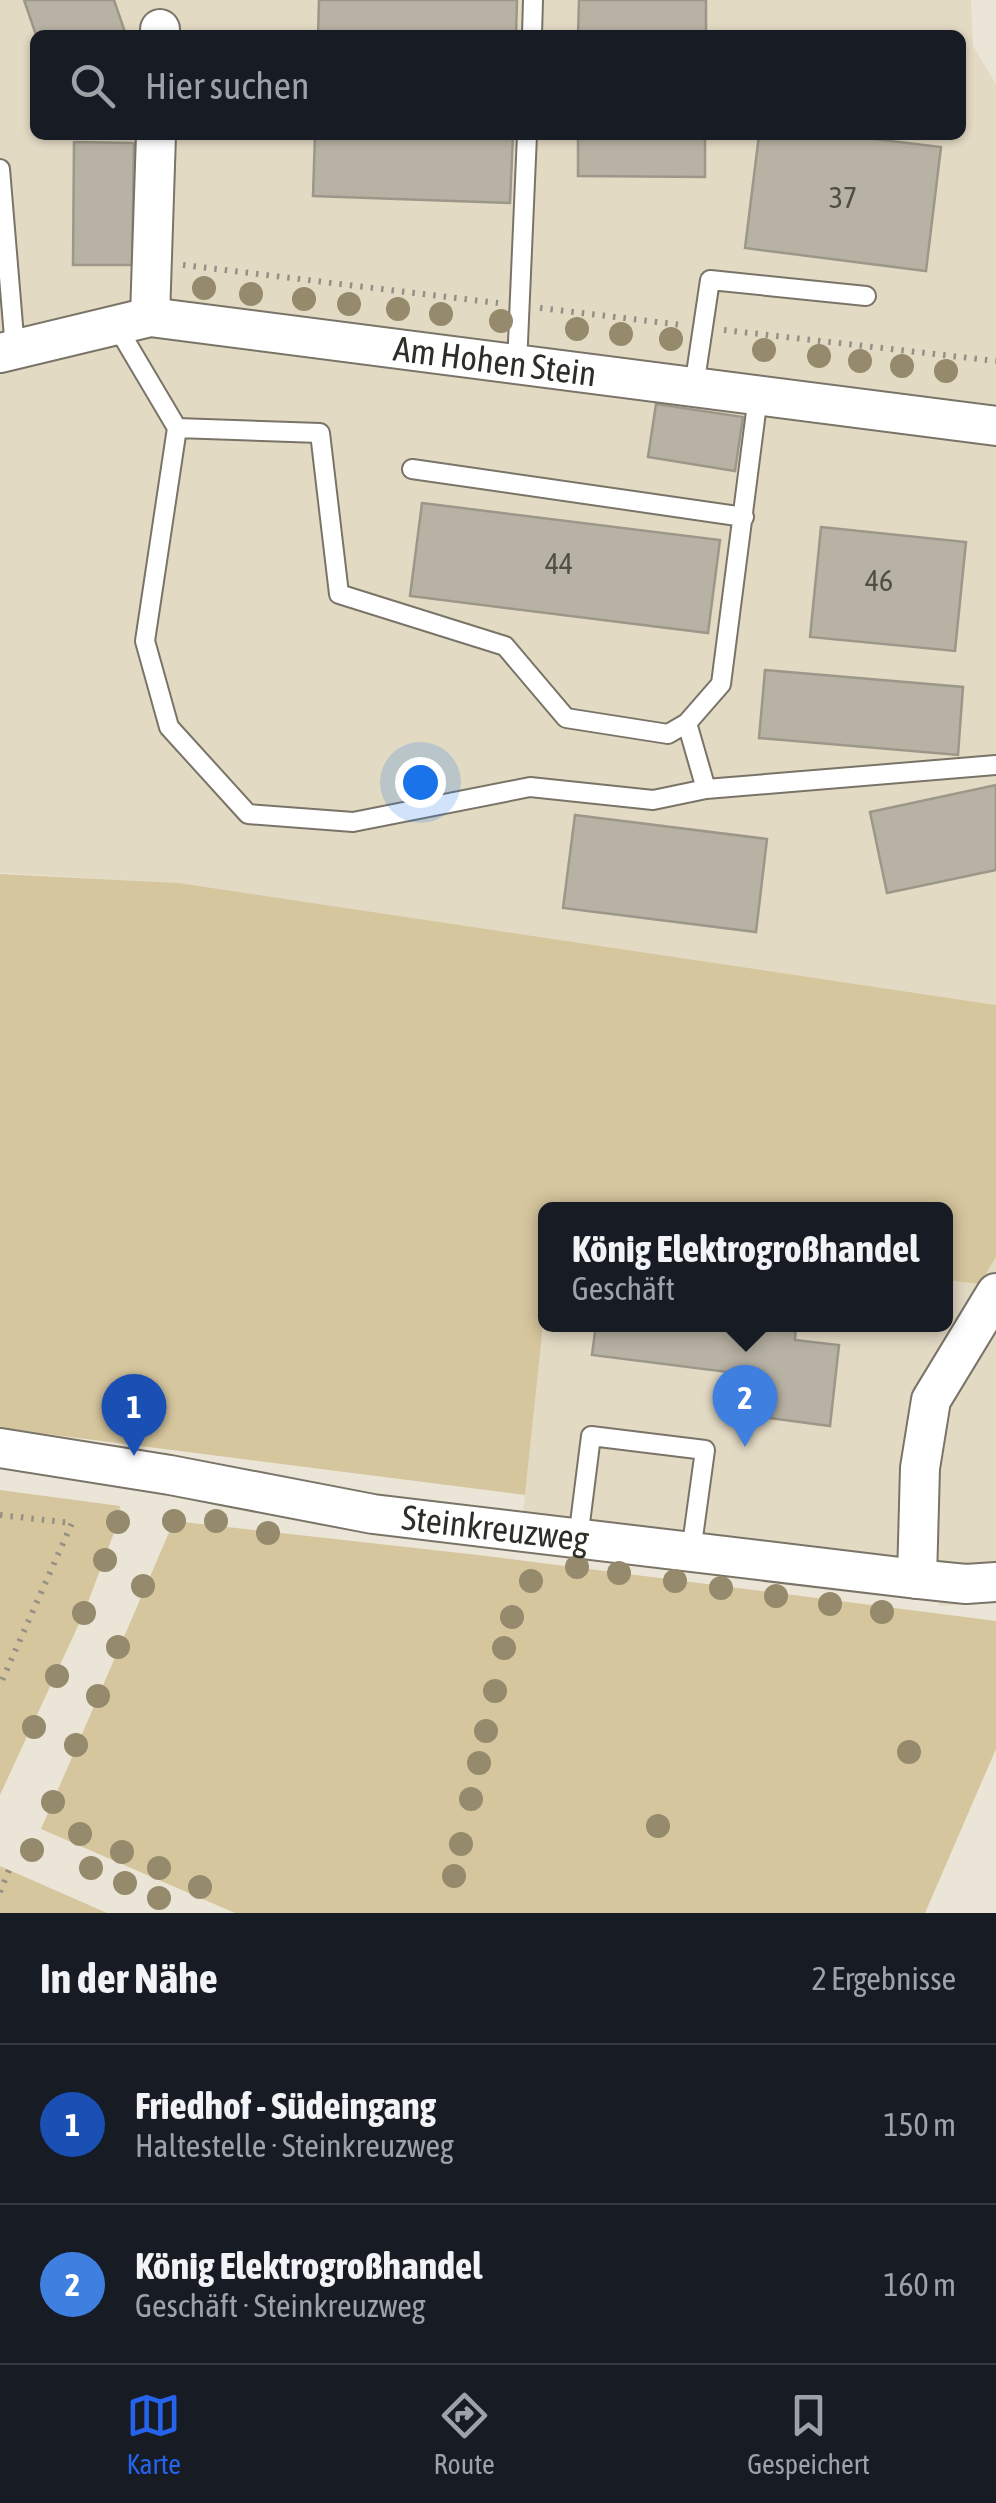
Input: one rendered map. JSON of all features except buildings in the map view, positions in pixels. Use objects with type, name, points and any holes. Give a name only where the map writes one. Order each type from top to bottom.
[{"type":"street","points":[[133,321],[152,262],[156,140]]},
{"type":"street","name":"Am Hohen Stein","points":[[8,351],[133,321],[996,426]]},
{"type":"street","points":[[917,1579],[920,1468],[931,1400],[996,1294]]},
{"type":"street","name":"Steinkreuzweg","points":[[0,1448],[373,1514],[917,1579],[966,1584],[996,1582]]},
{"type":"lane","points":[[532,30],[533,0]]},
{"type":"lane","points":[[517,365],[528,140]]},
{"type":"lane","points":[[0,169],[8,351]]},
{"type":"lane","points":[[694,387],[710,280],[866,296]]},
{"type":"lane","points":[[133,321],[176,428],[144,641],[169,726],[248,814],[353,822],[530,787],[653,800],[706,789],[996,765]]},
{"type":"lane","points":[[176,428],[320,433],[339,594],[505,646],[566,718],[668,734],[687,723],[720,684],[758,396]]},
{"type":"lane","points":[[412,470],[744,517]]},
{"type":"lane","points":[[687,723],[706,789]]},
{"type":"lane","points":[[578,1539],[591,1436],[705,1450],[691,1552]]},
{"type":"path","points":[[152,262],[996,360]]},
{"type":"path","points":[[0,1515],[72,1523],[0,1686]]},
{"type":"path","points":[[0,1892],[9,1870]]},
{"type":"shaded area","points":[[0,0],[971,0],[973,46],[996,84],[996,1005],[179,883],[0,873]]},
{"type":"shaded area","points":[[0,874],[179,883],[996,1005],[996,1257],[980,1284],[953,1281],[953,1202],[538,1202],[538,1332],[542,1332],[525,1495],[0,1428]]},
{"type":"shaded area","points":[[996,1257],[996,1602],[939,1606],[940,1584],[521,1531],[542,1332],[953,1332],[953,1281],[980,1284]]},
{"type":"shaded area","points":[[0,1490],[120,1506],[118,1522],[84,1613],[0,1795]]},
{"type":"shaded area","points":[[174,1521],[487,1556],[996,1621],[996,1749],[925,1913],[235,1913],[41,1829]]},
{"type":"shaded area","points":[[0,1866],[9,1870],[107,1913],[0,1913]]},
{"type":"place","name":"König Elektrogroßhandel","points":[[745,1447]]},
{"type":"place","name":"Friedhof - Südeingang","points":[[134,1456]]}]
